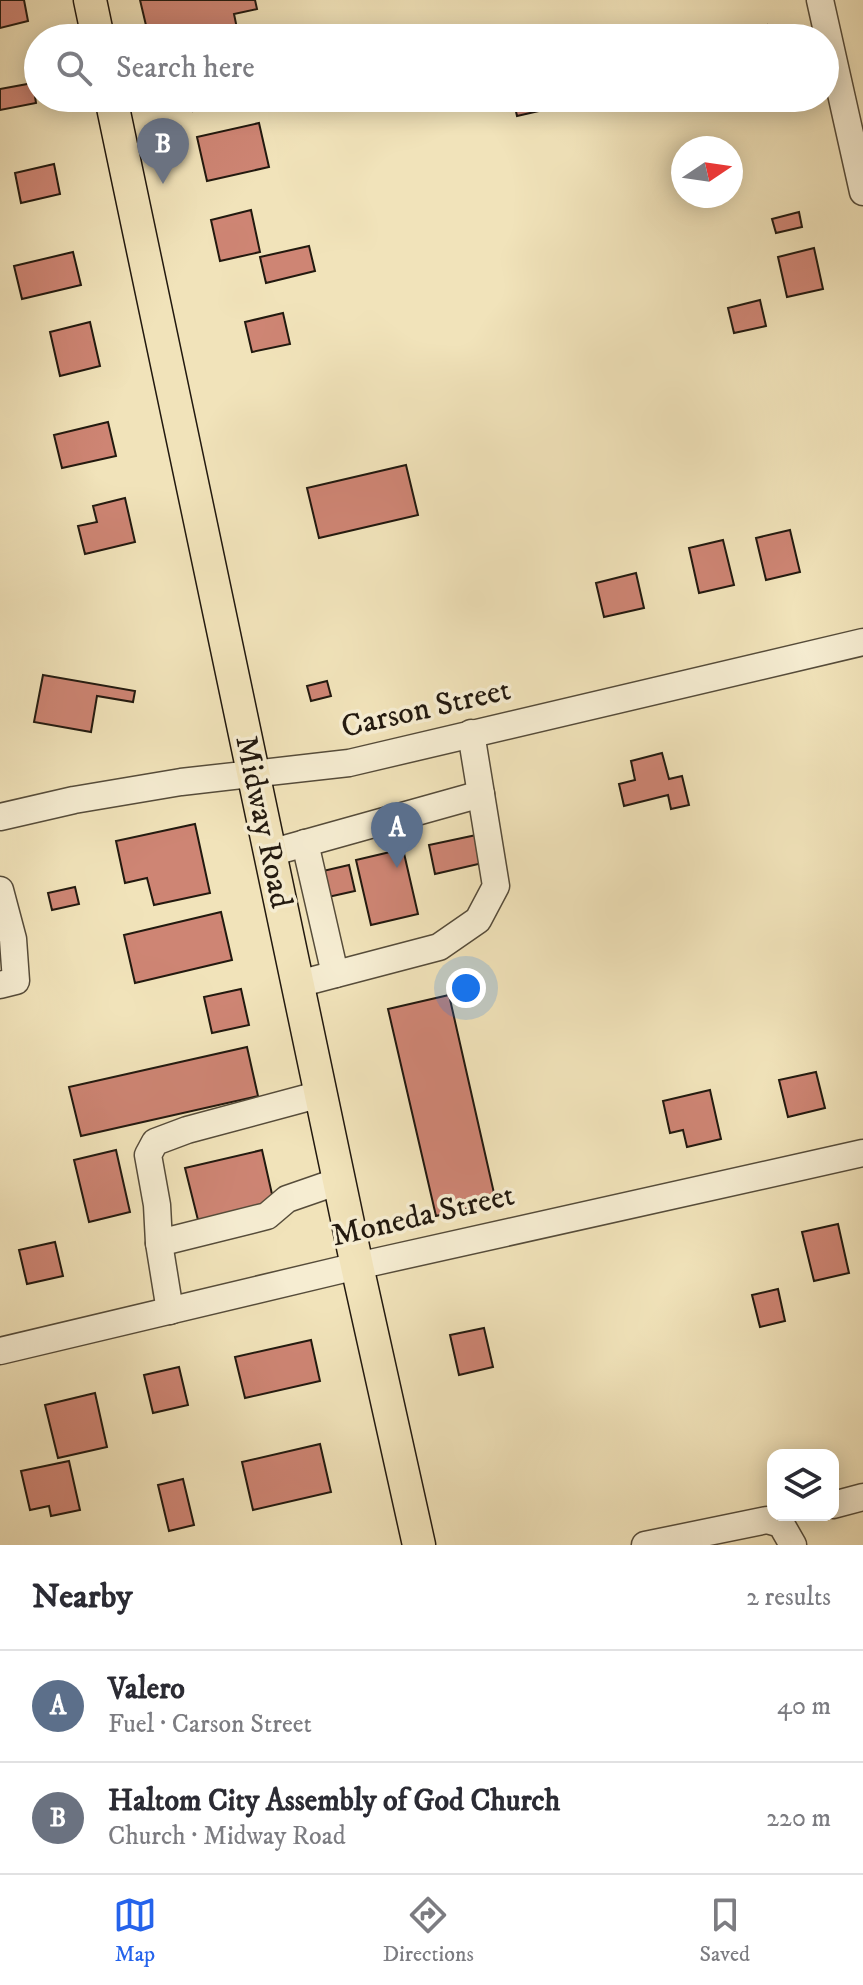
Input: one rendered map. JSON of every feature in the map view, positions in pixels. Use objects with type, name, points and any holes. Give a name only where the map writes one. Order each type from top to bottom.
[{"type":"main road","points":[[90,0],[95,24]]},
{"type":"main road","name":"Midway Road","points":[[114,112],[357,1266],[419,1545]]},
{"type":"street","points":[[820,0],[825,24]]},
{"type":"street","points":[[839,85],[863,192]]},
{"type":"street","name":"Carson Street","points":[[0,817],[74,800],[181,782],[349,763],[863,642]]},
{"type":"street","points":[[298,984],[439,947],[478,920],[496,886],[471,733]]},
{"type":"street","points":[[270,853],[481,794]]},
{"type":"street","points":[[305,843],[335,974]]},
{"type":"street","points":[[0,890],[13,939],[16,981],[0,985]]},
{"type":"street","points":[[170,1311],[148,1155],[155,1142],[187,1130],[321,1094]]},
{"type":"street","name":"Moneda Street","points":[[0,1351],[357,1266],[863,1153]]},
{"type":"street","points":[[159,1243],[267,1216],[287,1199],[339,1181]]},
{"type":"street","points":[[839,1503],[863,1497]]},
{"type":"street","points":[[645,1545],[767,1520]]},
{"type":"street","points":[[780,1521],[793,1545]]},
{"type":"building","points":[[0,0],[24,0],[28,21],[0,28]]},
{"type":"building","points":[[140,0],[255,0],[257,9],[234,14],[236,24],[146,24]]},
{"type":"building","points":[[24,85],[24,105],[0,110],[0,89]]},
{"type":"building","points":[[259,123],[269,167],[207,181],[197,137]]},
{"type":"building","points":[[54,164],[60,194],[21,203],[15,173]]},
{"type":"building","points":[[251,210],[260,252],[220,261],[211,220]]},
{"type":"building","points":[[799,212],[802,227],[776,233],[772,219]]},
{"type":"building","points":[[309,246],[315,271],[266,283],[260,257]]},
{"type":"building","points":[[814,248],[823,289],[787,297],[778,257]]},
{"type":"building","points":[[73,252],[81,285],[22,299],[14,266]]},
{"type":"building","points":[[760,300],[766,326],[734,333],[728,308]]},
{"type":"building","points":[[283,313],[290,344],[252,352],[245,322]]},
{"type":"building","points":[[90,322],[100,366],[60,376],[50,332]]},
{"type":"building","points":[[108,422],[116,456],[62,468],[54,435]]},
{"type":"building","points":[[406,465],[418,515],[319,538],[307,488]]},
{"type":"building","points":[[125,498],[135,542],[85,554],[78,526],[97,522],[93,506]]},
{"type":"building","points":[[790,530],[800,572],[766,580],[756,538]]},
{"type":"building","points":[[723,540],[734,585],[699,593],[689,548]]},
{"type":"building","points":[[636,573],[644,608],[604,617],[596,583]]},
{"type":"building","points":[[43,675],[135,691],[133,702],[97,696],[91,732],[34,722]]},
{"type":"building","points":[[327,681],[331,696],[311,701],[307,686]]},
{"type":"building","points":[[662,753],[669,779],[682,776],[689,805],[671,809],[668,795],[624,806],[619,784],[635,780],[631,761]]},
{"type":"building","points":[[195,824],[210,893],[154,905],[147,878],[125,883],[116,841]]},
{"type":"building","points":[[481,834],[487,862],[435,874],[429,845]]},
{"type":"building","points":[[403,849],[418,914],[371,925],[356,860]]},
{"type":"building","points":[[349,865],[355,891],[328,897],[323,871]]},
{"type":"building","points":[[75,887],[79,904],[52,910],[48,893]]},
{"type":"building","points":[[221,912],[232,960],[135,983],[124,935]]},
{"type":"building","points":[[241,989],[249,1025],[212,1033],[204,997]]},
{"type":"building","points":[[449,995],[496,1202],[436,1216],[388,1009]]},
{"type":"building","points":[[247,1047],[258,1096],[81,1136],[69,1087]]},
{"type":"building","points":[[816,1072],[825,1108],[788,1117],[779,1080]]},
{"type":"building","points":[[710,1090],[721,1139],[687,1147],[683,1130],[670,1133],[663,1101]]},
{"type":"building","points":[[116,1150],[130,1212],[89,1222],[74,1160]]},
{"type":"building","points":[[262,1150],[274,1203],[198,1220],[185,1168]]},
{"type":"building","points":[[838,1224],[849,1273],[814,1281],[802,1232]]},
{"type":"building","points":[[55,1242],[63,1276],[27,1284],[19,1250]]},
{"type":"building","points":[[778,1289],[785,1321],[760,1327],[752,1295]]},
{"type":"building","points":[[484,1328],[493,1367],[459,1375],[450,1335]]},
{"type":"building","points":[[311,1340],[320,1381],[245,1398],[235,1357]]},
{"type":"building","points":[[179,1367],[188,1405],[153,1413],[144,1375]]},
{"type":"building","points":[[95,1393],[107,1447],[58,1458],[45,1405]]},
{"type":"building","points":[[320,1444],[331,1492],[253,1510],[242,1462]]},
{"type":"building","points":[[69,1461],[80,1510],[51,1516],[49,1506],[30,1510],[21,1471]]},
{"type":"building","points":[[183,1479],[194,1525],[169,1531],[158,1485]]},
{"type":"place","name":"Haltom City Assembly of God Church","points":[[163,184]]},
{"type":"place","name":"Valero","points":[[397,868]]}]
